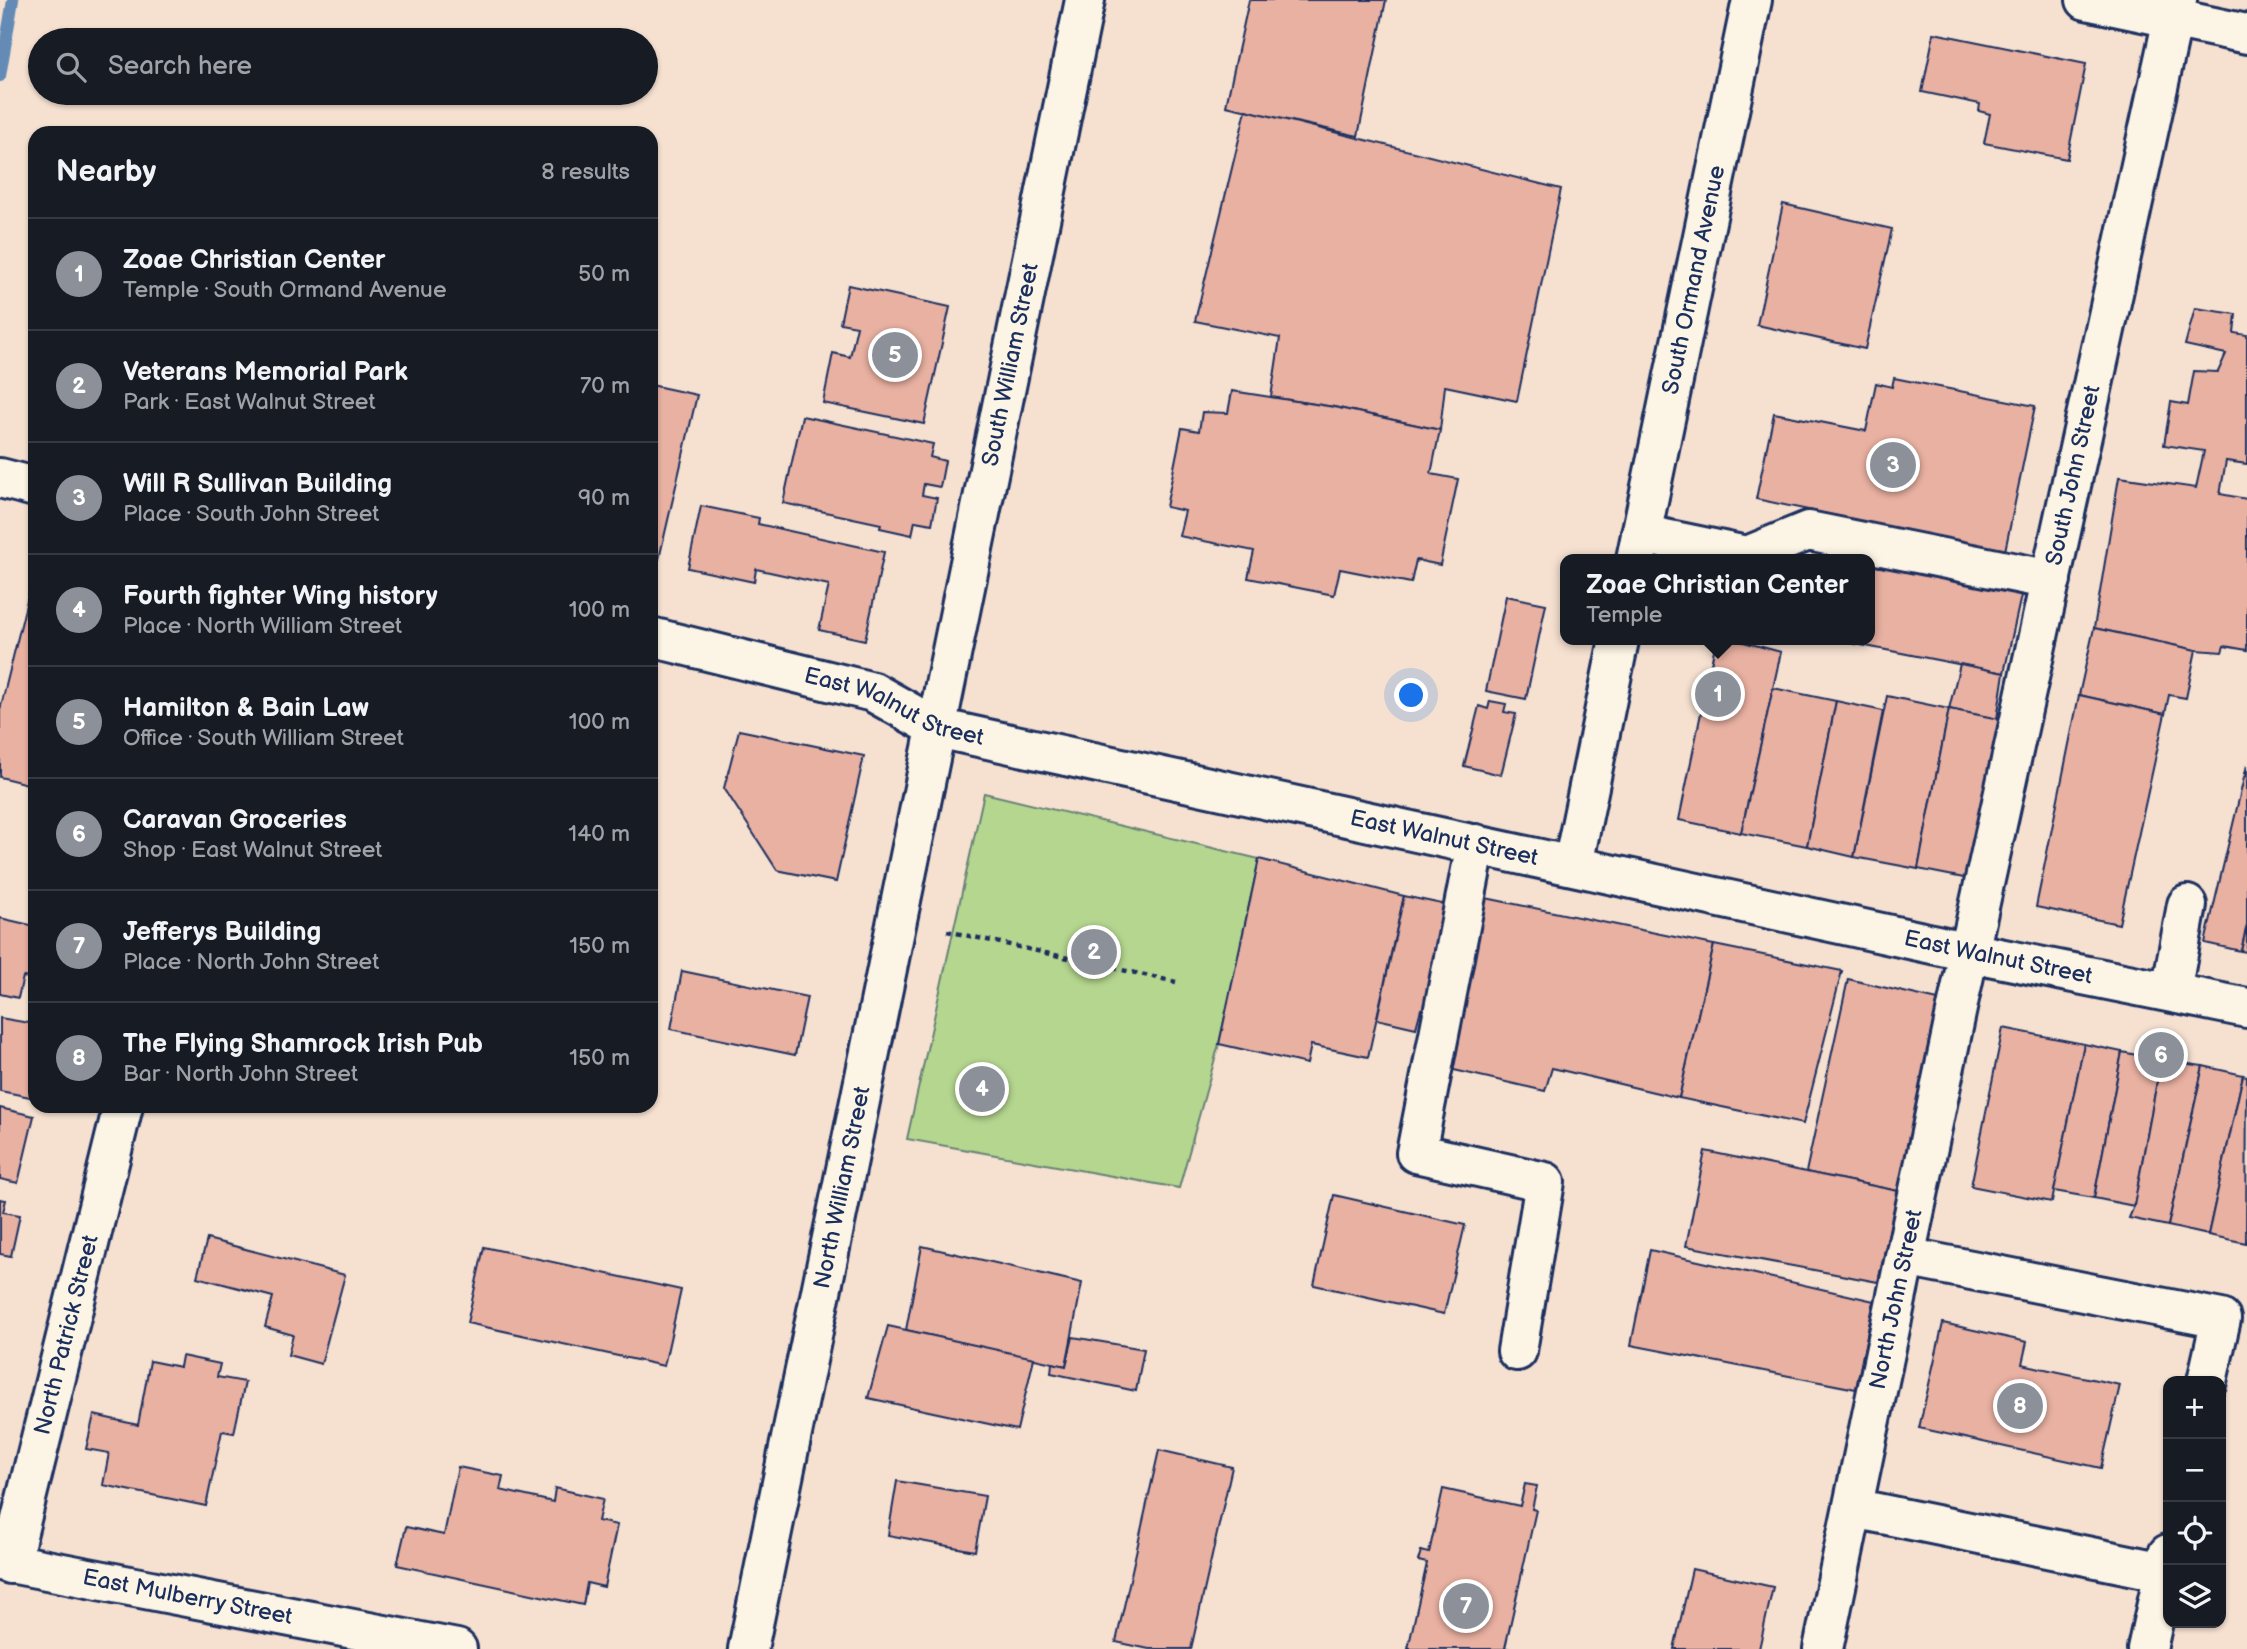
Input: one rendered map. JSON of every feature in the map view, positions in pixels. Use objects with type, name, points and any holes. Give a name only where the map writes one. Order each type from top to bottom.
[{"type":"street","name":"South William Street","points":[[937,728],[1084,0]]},
{"type":"street","name":"South Ormand Avenue","points":[[1639,547],[1752,0]]},
{"type":"street","points":[[2086,0],[2175,9],[2247,34]]},
{"type":"street","name":"South John Street","points":[[1969,952],[2175,9]]},
{"type":"street","points":[[1752,554],[1808,531],[2051,580]]},
{"type":"street","points":[[1639,547],[1723,554]]},
{"type":"street","name":"East Walnut Street","points":[[658,639],[873,692],[937,728],[1969,952],[2247,1008]]},
{"type":"street","points":[[1573,865],[1618,645]]},
{"type":"street","name":"North William Street","points":[[760,1647],[937,728]]},
{"type":"street","points":[[1476,844],[1416,1153],[1545,1182],[1517,1351]]},
{"type":"street","points":[[2171,992],[2187,905]]},
{"type":"street","name":"North John Street","points":[[1823,1649],[1969,952]]},
{"type":"street","name":"North Patrick Street","points":[[5,1562],[121,1113]]},
{"type":"street","points":[[1905,1256],[2234,1321],[2209,1376]]},
{"type":"street","points":[[1853,1508],[2163,1562]]},
{"type":"street","name":"East Mulberry Street","points":[[5,1562],[457,1649]]},
{"type":"street","points":[[2147,1649],[2166,1565]]},
{"type":"path","points":[[947,931],[1176,982]]},
{"type":"green space","points":[[984,793],[1259,859],[1219,1044],[1179,1188],[907,1139]]},
{"type":"building","points":[[1249,0],[1386,0],[1358,136],[1226,106]]},
{"type":"building","points":[[1934,33],[2086,64],[2067,159],[1984,143],[1990,114],[1979,111],[1980,104],[1922,92]]},
{"type":"building","points":[[1246,110],[1561,189],[1517,401],[1445,386],[1440,430],[1334,407],[1271,397],[1280,338],[1195,321]]},
{"type":"building","points":[[1783,204],[1892,229],[1865,349],[1757,325]]},
{"type":"building","points":[[848,285],[950,307],[924,424],[823,403],[833,353],[850,357],[857,326],[840,323]]},
{"type":"building","points":[[2195,308],[2236,314],[2234,333],[2247,335],[2247,464],[2226,461],[2220,494],[2247,499],[2247,650],[2224,646],[2222,652],[2196,650],[2094,628],[2119,477],[2196,488],[2204,451],[2164,445],[2171,402],[2188,405],[2194,371],[2218,372],[2226,354],[2185,345]]},
{"type":"building","points":[[1894,378],[2035,406],[2005,551],[1756,499],[1774,413],[1866,431],[1876,383],[1892,387]]},
{"type":"building","points":[[658,387],[697,395],[658,559]]},
{"type":"building","points":[[1232,391],[1334,407],[1440,430],[1431,474],[1458,479],[1440,565],[1416,560],[1411,583],[1340,569],[1334,595],[1248,578],[1254,551],[1179,536],[1185,511],[1166,507],[1182,428],[1199,431],[1202,412],[1228,413]]},
{"type":"building","points":[[802,416],[933,444],[930,457],[945,461],[940,487],[924,484],[922,495],[937,498],[932,524],[915,521],[912,535],[880,528],[881,524],[783,503]]},
{"type":"building","points":[[701,506],[759,518],[758,524],[884,552],[865,640],[819,630],[829,585],[756,569],[754,582],[688,568]]},
{"type":"building","points":[[1875,566],[2022,591],[2004,673],[1861,645],[1875,645]]},
{"type":"building","points":[[28,596],[28,784],[0,777],[0,710]]},
{"type":"building","points":[[1506,596],[1546,604],[1526,699],[1486,691]]},
{"type":"building","points":[[2094,628],[2196,650],[2186,698],[2169,695],[2165,714],[2079,695]]},
{"type":"building","points":[[1715,645],[1755,645],[1781,652],[1741,833],[1679,820]]},
{"type":"building","points":[[1960,664],[2004,673],[1997,719],[1949,709]]},
{"type":"building","points":[[1773,688],[1836,701],[1807,846],[1741,833]]},
{"type":"building","points":[[2079,695],[2165,714],[2119,924],[2036,907]]},
{"type":"building","points":[[1887,696],[1949,709],[1918,869],[1854,857]]},
{"type":"building","points":[[1490,701],[1506,704],[1504,712],[1516,714],[1501,775],[1464,766],[1479,706],[1488,709]]},
{"type":"building","points":[[1836,701],[1883,711],[1854,857],[1807,846]]},
{"type":"building","points":[[1949,709],[2004,720],[1969,879],[1918,869]]},
{"type":"building","points":[[739,730],[864,756],[836,882],[777,870],[724,788]]},
{"type":"building","points":[[2247,765],[2247,925],[2241,951],[2205,943]]},
{"type":"building","points":[[1259,859],[1404,896],[1368,1057],[1311,1045],[1307,1064],[1219,1044]]},
{"type":"building","points":[[1404,896],[1461,908],[1439,1012],[1421,1009],[1416,1028],[1377,1019]]},
{"type":"building","points":[[1481,897],[1714,945],[1679,1098],[1552,1068],[1545,1091],[1441,1067]]},
{"type":"building","points":[[0,918],[28,924],[28,978],[23,977],[18,998],[0,994]]},
{"type":"building","points":[[2247,925],[2247,952],[2241,951]]},
{"type":"building","points":[[1714,945],[1842,971],[1803,1124],[1679,1098]]},
{"type":"building","points":[[682,971],[807,997],[795,1055],[671,1029]]},
{"type":"building","points":[[1848,979],[1938,1000],[1898,1191],[1806,1172]]},
{"type":"building","points":[[0,1018],[28,1023],[28,1097],[0,1091]]},
{"type":"building","points":[[2003,1028],[2084,1044],[2052,1202],[1971,1186]]},
{"type":"building","points":[[2084,1044],[2122,1052],[2094,1198],[2054,1191]]},
{"type":"building","points":[[2122,1052],[2161,1060],[2134,1206],[2094,1198]]},
{"type":"building","points":[[2161,1060],[2203,1066],[2168,1226],[2129,1218],[2134,1206]]},
{"type":"building","points":[[2203,1066],[2243,1075],[2208,1235],[2168,1226]]},
{"type":"building","points":[[2243,1075],[2247,1076],[2246,1243],[2208,1235]]},
{"type":"building","points":[[0,1108],[34,1116],[18,1183],[0,1179]]},
{"type":"building","points":[[1705,1151],[1898,1191],[1878,1282],[1686,1246]]},
{"type":"building","points":[[1334,1195],[1465,1225],[1444,1314],[1314,1285]]},
{"type":"building","points":[[0,1199],[6,1200],[3,1212],[20,1215],[11,1256],[0,1254]]},
{"type":"building","points":[[207,1239],[345,1275],[321,1364],[288,1355],[293,1335],[265,1327],[273,1297],[197,1277]]},
{"type":"building","points":[[922,1246],[1082,1283],[1066,1366],[906,1330]]},
{"type":"building","points":[[484,1247],[681,1290],[664,1366],[467,1323]]},
{"type":"building","points":[[1650,1250],[1874,1301],[1856,1389],[1631,1345]]},
{"type":"building","points":[[1943,1323],[2027,1342],[2022,1364],[2120,1385],[2101,1468],[1919,1428]]},
{"type":"building","points":[[888,1326],[1034,1358],[1017,1430],[868,1398]]},
{"type":"building","points":[[1073,1337],[1144,1349],[1136,1391],[1051,1373],[1052,1363],[1066,1366]]},
{"type":"building","points":[[182,1356],[220,1364],[217,1377],[245,1382],[234,1433],[222,1431],[206,1506],[103,1485],[109,1453],[86,1449],[94,1415],[138,1425],[150,1361],[180,1367]]},
{"type":"building","points":[[1159,1450],[1232,1467],[1191,1649],[1149,1649],[1116,1642]]},
{"type":"building","points":[[458,1467],[503,1476],[500,1490],[553,1502],[555,1488],[603,1499],[598,1521],[617,1525],[604,1587],[587,1583],[583,1605],[397,1565],[406,1527],[444,1535]]},
{"type":"building","points":[[897,1481],[985,1496],[975,1551],[888,1535]]},
{"type":"building","points":[[1525,1484],[1537,1486],[1532,1509],[1536,1510],[1505,1648],[1510,1649],[1408,1649],[1427,1563],[1418,1561],[1421,1551],[1429,1553],[1443,1489],[1520,1506]]},
{"type":"building","points":[[1692,1569],[1773,1587],[1759,1649],[1674,1649]]},
{"type":"waterway","points":[[0,76],[13,0]]},
{"type":"place","name":"Hamilton & Bain Law","points":[[895,355]]},
{"type":"place","name":"Will R Sullivan Building","points":[[1893,465]]},
{"type":"place","name":"Zoae Christian Center","points":[[1718,694]]},
{"type":"place","name":"Veterans Memorial Park","points":[[1094,952]]},
{"type":"place","name":"Caravan Groceries","points":[[2161,1055]]},
{"type":"place","name":"Fourth fighter Wing history","points":[[982,1089]]},
{"type":"place","name":"The Flying Shamrock Irish Pub","points":[[2020,1406]]},
{"type":"place","name":"Jefferys Building","points":[[1466,1606]]}]
